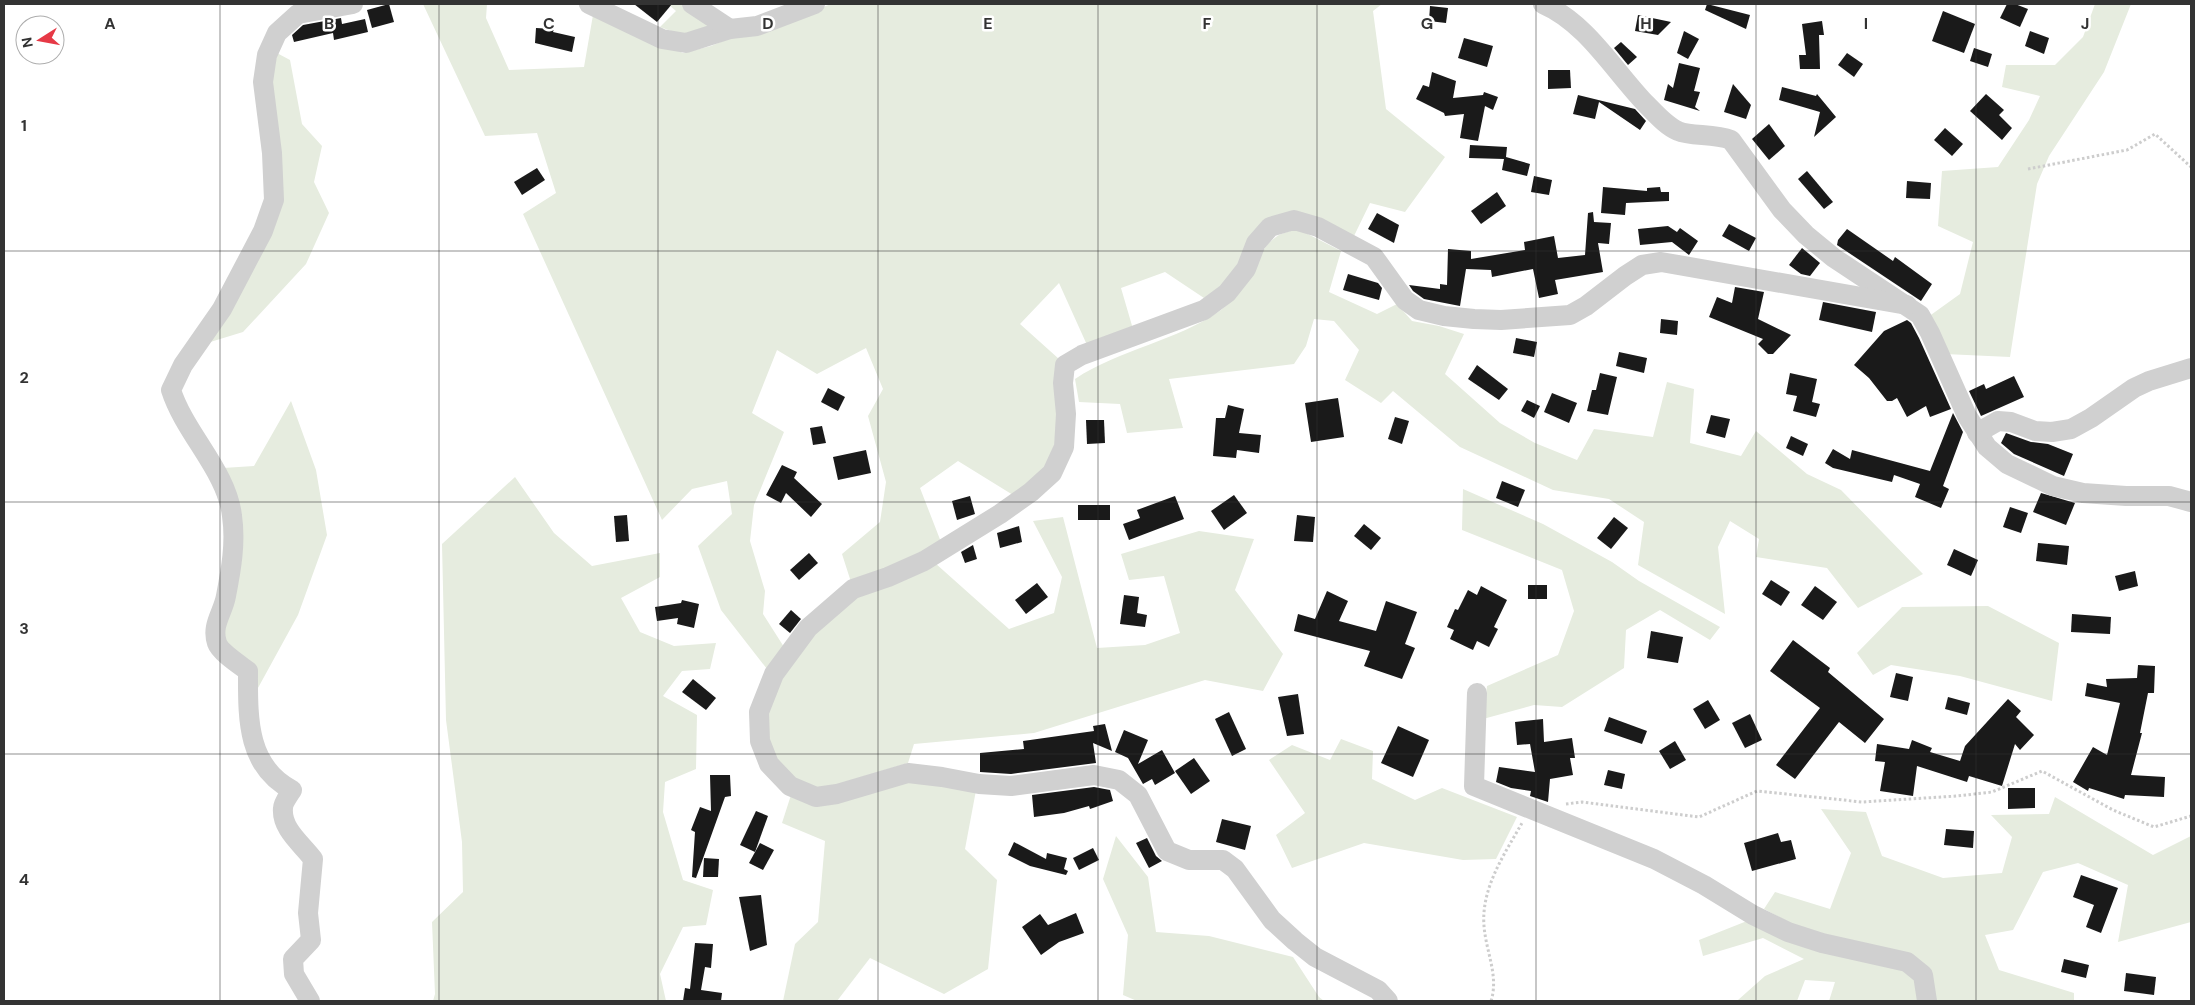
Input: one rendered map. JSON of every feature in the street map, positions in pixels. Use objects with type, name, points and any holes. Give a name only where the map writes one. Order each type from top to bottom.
[{"type":"street","points":[[310,1001],[294,974],[293,959],[311,940],[308,913],[313,859],[302,843],[287,829],[283,808],[292,790],[269,775],[260,760],[249,726],[248,671],[218,645],[215,627],[226,598],[233,553],[232,515],[220,477],[180,412],[171,390],[183,365],[222,309],[263,231],[274,200],[272,153],[263,82],[267,55],[277,33],[298,14],[354,4]]},
{"type":"street","points":[[589,4],[662,39],[686,43],[730,29],[757,26],[815,4]]},
{"type":"street","points":[[692,4],[730,29]]},
{"type":"street","points":[[1543,4],[1554,9],[1576,25],[1661,119],[1679,132],[1719,135],[1731,140],[1782,210],[1806,235],[1834,258],[1920,315],[1930,332],[1967,416],[1987,447],[2007,464],[2052,486],[2083,493],[2126,496],[2170,496],[2191,502]]},
{"type":"street","points":[[1388,1001],[1378,990],[1315,957],[1295,941],[1272,920],[1235,869],[1223,860],[1189,860],[1167,851],[1138,795],[1119,780],[1094,775],[1012,786],[979,784],[908,773],[837,794],[816,797],[790,786],[769,764],[760,741],[759,712],[774,674],[808,628],[833,604],[853,589],[888,577],[924,561],[1032,492],[1052,473],[1064,447],[1066,414],[1063,383],[1065,365],[1082,355],[1204,310],[1227,293],[1246,269],[1256,243],[1270,227],[1294,220],[1318,226],[1374,257],[1405,300],[1419,310],[1444,316],[1501,320],[1570,315],[1586,306],[1624,276],[1642,265],[1661,262],[1907,306]]},
{"type":"street","points":[[1977,433],[1998,421],[2011,422],[2035,431],[2052,432],[2071,429],[2091,418],[2134,388],[2149,381],[2191,368]]},
{"type":"street","points":[[1477,693],[1474,786],[1530,807],[1654,859],[1788,932],[1822,943],[1907,962],[1923,975],[1927,1001]]},
{"type":"path","points":[[2028,169],[2127,150],[2155,134],[2191,167]]},
{"type":"path","points":[[1565,804],[1582,802],[1699,817],[1757,791],[1862,802],[1957,796],[1992,792],[2042,771],[2113,810],[2154,827],[2191,816]]},
{"type":"path","points":[[1491,1001],[1495,988],[1484,926],[1484,900],[1497,869],[1530,807]]},
{"type":"shaded area","points":[[423,4],[487,4],[486,18],[509,70],[584,67],[593,15],[683,53],[711,46],[735,36],[762,31],[831,4],[1382,4],[1373,11],[1386,109],[1445,157],[1405,212],[1370,203],[1354,236],[1296,214],[1236,267],[1220,289],[1204,298],[1165,272],[1121,288],[1133,329],[1087,345],[1059,283],[1020,324],[1059,359],[1057,441],[1049,467],[1013,495],[958,461],[920,488],[941,542],[906,560],[851,582],[842,554],[880,522],[886,482],[868,416],[883,389],[866,348],[817,374],[777,350],[752,413],[784,432],[754,505],[750,541],[765,591],[763,614],[784,647],[767,669],[721,610],[698,546],[732,514],[727,481],[692,489],[662,520],[523,214],[556,193],[537,133],[485,136]]},
{"type":"shaded area","points":[[668,4],[685,4],[716,26],[682,35],[660,27],[676,11]]},
{"type":"shaded area","points":[[2095,4],[2131,4],[2104,72],[2049,156],[2037,184],[2010,357],[1945,354],[1928,317],[1960,294],[1973,242],[1938,226],[1942,171],[1998,167],[2029,120],[2040,96],[2002,87],[2006,65],[2055,65],[2083,37]]},
{"type":"shaded area","points":[[275,52],[290,60],[302,124],[322,146],[314,182],[329,213],[306,264],[243,332],[207,343],[268,231],[269,82]]},
{"type":"shaded area","points":[[1298,229],[1341,251],[1329,292],[1377,314],[1397,304],[1412,321],[1439,326],[1464,334],[1445,374],[1500,423],[1535,443],[1577,460],[1594,429],[1653,437],[1667,382],[1694,389],[1690,443],[1741,456],[1756,431],[1807,474],[1841,490],[1923,574],[1858,608],[1827,568],[1756,557],[1759,539],[1730,521],[1718,547],[1725,614],[1638,565],[1644,522],[1609,499],[1553,490],[1460,447],[1393,391],[1381,403],[1345,380],[1359,350],[1334,321],[1314,319],[1306,346],[1294,364],[1169,379],[1183,428],[1127,433],[1120,404],[1079,402],[1075,379],[1111,360],[1186,330],[1221,310],[1237,294],[1261,253],[1268,245],[1278,236]]},
{"type":"shaded area","points":[[291,401],[316,470],[327,535],[298,615],[253,697],[222,642],[228,598],[223,468],[254,466]]},
{"type":"shaded area","points":[[515,477],[554,533],[592,566],[660,553],[660,577],[621,598],[640,632],[674,646],[716,643],[710,669],[682,671],[663,696],[697,715],[696,769],[665,782],[663,812],[683,880],[713,890],[706,925],[683,927],[660,974],[666,1001],[433,1001],[435,994],[432,922],[463,892],[462,842],[446,720],[442,544]]},
{"type":"shaded area","points":[[1463,489],[1543,524],[1612,562],[1639,581],[1720,627],[1710,640],[1660,610],[1626,630],[1624,668],[1562,707],[1534,705],[1483,719],[1487,686],[1558,655],[1574,611],[1562,570],[1462,530]]},
{"type":"shaded area","points":[[1063,517],[1097,648],[1145,645],[1180,633],[1164,576],[1129,580],[1121,554],[1199,531],[1254,539],[1235,590],[1283,654],[1263,691],[1205,680],[1034,733],[914,744],[908,763],[812,792],[773,761],[764,731],[765,702],[818,625],[858,591],[935,563],[1009,629],[1054,613],[1062,577],[1033,521]]},
{"type":"shaded area","points":[[1988,606],[2059,643],[2052,701],[1960,676],[1891,665],[1873,675],[1857,653],[1902,607]]},
{"type":"shaded area","points":[[1341,739],[1373,751],[1372,779],[1415,800],[1442,788],[1517,817],[1496,859],[1463,860],[1364,843],[1292,868],[1276,835],[1305,813],[1269,760],[1292,745],[1330,760]]},
{"type":"shaded area","points":[[899,781],[977,785],[965,849],[997,880],[988,969],[944,994],[870,958],[837,1001],[783,1001],[795,944],[818,922],[825,841],[782,823],[791,795]]},
{"type":"shaded area","points":[[2055,797],[2153,855],[2191,836],[2191,922],[2118,942],[2128,885],[2078,863],[2043,872],[2013,930],[1985,935],[1999,970],[2074,993],[2074,1001],[1934,1001],[1927,971],[1815,936],[1764,909],[1775,892],[1830,909],[1851,853],[1821,809],[1866,812],[1882,856],[1943,878],[2002,873],[2012,837],[1991,815],[2049,814]]},
{"type":"shaded area","points":[[1116,836],[1148,877],[1156,932],[1209,936],[1293,957],[1319,997],[1324,1001],[1137,1001],[1123,995],[1128,935],[1103,879]]},
{"type":"shaded area","points":[[1747,921],[1899,964],[1917,980],[1920,1001],[1829,1001],[1835,982],[1805,980],[1797,1001],[1739,1001],[1765,976],[1804,959],[1763,938],[1703,956],[1699,940]]},
{"type":"building","points":[[389,4],[394,22],[372,28],[367,10]]},
{"type":"building","points":[[634,4],[672,4],[657,22]]},
{"type":"building","points":[[1707,4],[1750,15],[1746,29],[1705,10]]},
{"type":"building","points":[[2007,4],[2015,4],[2028,9],[2020,27],[2000,18]]},
{"type":"building","points":[[1430,6],[1448,8],[1446,23],[1429,21]]},
{"type":"building","points":[[1943,11],[1975,24],[1964,53],[1932,41]]},
{"type":"building","points":[[1638,15],[1671,22],[1658,35],[1635,31]]},
{"type":"building","points":[[341,18],[342,24],[365,19],[368,32],[334,40],[333,33],[294,42],[292,35],[303,25]]},
{"type":"building","points":[[1822,21],[1824,35],[1819,35],[1820,69],[1800,69],[1799,55],[1806,55],[1802,24]]},
{"type":"building","points":[[536,28],[554,29],[553,32],[575,37],[572,52],[535,43]]},
{"type":"building","points":[[1684,31],[1699,39],[1688,59],[1677,53]]},
{"type":"building","points":[[2030,31],[2049,38],[2044,54],[2025,46]]},
{"type":"building","points":[[1464,38],[1493,46],[1487,67],[1458,58]]},
{"type":"building","points":[[1621,42],[1637,57],[1628,65],[1614,48]]},
{"type":"building","points":[[1974,48],[1992,54],[1988,67],[1970,61]]},
{"type":"building","points":[[1847,53],[1863,64],[1854,77],[1838,65]]},
{"type":"building","points":[[1679,63],[1700,68],[1694,91],[1700,92],[1695,107],[1700,111],[1664,100],[1668,84],[1673,88]]},
{"type":"building","points":[[1548,70],[1570,70],[1571,88],[1548,89]]},
{"type":"building","points":[[1432,72],[1456,81],[1453,98],[1483,95],[1484,92],[1498,97],[1493,110],[1485,106],[1478,141],[1460,138],[1464,114],[1445,116],[1444,113],[1416,99],[1423,85],[1429,87]]},
{"type":"building","points":[[1733,84],[1751,105],[1746,119],[1724,112]]},
{"type":"building","points":[[1782,87],[1816,96],[1817,94],[1836,117],[1814,137],[1820,112],[1779,100]]},
{"type":"building","points":[[1986,94],[2004,110],[1999,115],[2012,128],[2002,140],[1970,111]]},
{"type":"building","points":[[1578,95],[1635,109],[1646,121],[1640,130],[1599,102],[1595,119],[1573,114]]},
{"type":"building","points":[[1769,124],[1785,146],[1769,160],[1752,139]]},
{"type":"building","points":[[1945,128],[1963,144],[1952,156],[1934,140]]},
{"type":"building","points":[[1470,145],[1507,147],[1506,157],[1530,164],[1527,176],[1502,170],[1504,159],[1469,158]]},
{"type":"building","points":[[537,168],[545,180],[522,195],[514,182]]},
{"type":"building","points":[[1807,171],[1833,202],[1824,209],[1798,179]]},
{"type":"building","points":[[1534,176],[1552,180],[1549,195],[1531,192]]},
{"type":"building","points":[[1907,181],[1931,183],[1930,199],[1906,198]]},
{"type":"building","points":[[1603,187],[1647,191],[1647,188],[1660,187],[1661,192],[1669,192],[1669,201],[1626,203],[1625,215],[1601,213]]},
{"type":"building","points":[[1497,192],[1506,206],[1481,224],[1471,211]]},
{"type":"building","points":[[1593,212],[1594,222],[1611,223],[1609,244],[1598,243],[1603,272],[1555,280],[1558,294],[1539,298],[1533,269],[1492,277],[1491,270],[1466,269],[1460,306],[1424,299],[1413,291],[1409,285],[1440,289],[1440,284],[1447,285],[1448,249],[1471,251],[1471,259],[1525,250],[1524,242],[1554,236],[1558,258],[1585,255],[1588,213]]},
{"type":"building","points":[[1377,213],[1399,225],[1394,243],[1368,229]]},
{"type":"building","points":[[1729,224],[1756,238],[1749,251],[1722,236]]},
{"type":"building","points":[[1668,226],[1677,232],[1680,228],[1698,241],[1689,255],[1672,242],[1640,245],[1638,229]]},
{"type":"building","points":[[1847,229],[1893,261],[1895,257],[1932,284],[1921,301],[1837,245],[1838,240]]},
{"type":"building","points":[[1802,248],[1820,263],[1810,276],[1801,274],[1789,265]]},
{"type":"building","points":[[1348,274],[1378,283],[1382,288],[1379,300],[1343,290]]},
{"type":"building","points":[[1735,287],[1764,292],[1758,319],[1791,335],[1773,354],[1768,354],[1758,344],[1763,339],[1709,317],[1717,297],[1732,303]]},
{"type":"building","points":[[1823,302],[1876,312],[1872,332],[1819,320]]},
{"type":"building","points":[[1661,319],[1678,321],[1677,335],[1660,333]]},
{"type":"building","points":[[1907,320],[1911,323],[1919,338],[1951,409],[1930,417],[1926,406],[1907,417],[1897,398],[1887,401],[1869,378],[1854,365],[1884,331]]},
{"type":"building","points":[[1516,338],[1537,342],[1534,357],[1513,353]]},
{"type":"building","points":[[1619,352],[1647,358],[1644,373],[1616,366]]},
{"type":"building","points":[[1477,365],[1508,389],[1499,400],[1468,379]]},
{"type":"building","points":[[1600,373],[1617,377],[1608,415],[1587,411],[1592,390],[1596,390]]},
{"type":"building","points":[[1790,373],[1817,379],[1812,402],[1820,404],[1816,417],[1793,411],[1797,396],[1786,394]]},
{"type":"building","points":[[2014,376],[2024,397],[1981,416],[1969,391],[1984,384],[1986,389]]},
{"type":"building","points":[[828,388],[845,397],[838,411],[821,402]]},
{"type":"building","points":[[1552,393],[1577,403],[1569,423],[1544,412]]},
{"type":"building","points":[[1338,398],[1344,437],[1311,442],[1305,403]]},
{"type":"building","points":[[1527,400],[1540,406],[1534,418],[1521,411]]},
{"type":"building","points":[[1228,405],[1244,409],[1239,433],[1261,435],[1259,453],[1237,450],[1236,458],[1213,456],[1216,418],[1225,418]]},
{"type":"building","points":[[1953,413],[1963,432],[1943,486],[1949,489],[1941,508],[1915,497],[1920,484],[1894,475],[1892,482],[1833,468],[1825,463],[1833,449],[1850,459],[1852,450],[1930,471]]},
{"type":"building","points":[[1711,415],[1730,419],[1725,438],[1706,433]]},
{"type":"building","points":[[1395,417],[1409,421],[1402,444],[1388,439]]},
{"type":"building","points":[[1086,420],[1104,420],[1105,443],[1087,444]]},
{"type":"building","points":[[822,426],[826,443],[813,445],[810,428]]},
{"type":"building","points":[[2006,433],[2031,442],[2048,444],[2073,454],[2064,476],[2014,454],[2001,443]]},
{"type":"building","points":[[1791,436],[1808,444],[1803,456],[1786,448]]},
{"type":"building","points":[[866,450],[871,473],[838,480],[833,457]]},
{"type":"building","points":[[782,465],[797,472],[794,478],[822,504],[811,517],[786,493],[781,503],[766,495]]},
{"type":"building","points":[[1502,481],[1525,490],[1518,507],[1496,498]]},
{"type":"building","points":[[2041,493],[2075,503],[2066,525],[2033,512]]},
{"type":"building","points":[[1234,495],[1247,513],[1224,530],[1211,511]]},
{"type":"building","points":[[970,496],[975,514],[957,520],[952,501]]},
{"type":"building","points":[[1175,496],[1184,519],[1129,540],[1123,524],[1140,518],[1137,510]]},
{"type":"building","points":[[1078,505],[1110,505],[1110,520],[1078,520]]},
{"type":"building","points":[[2010,507],[2028,513],[2021,533],[2003,527]]},
{"type":"building","points":[[627,515],[629,541],[616,542],[614,516]]},
{"type":"building","points":[[1297,515],[1315,517],[1313,542],[1294,541]]},
{"type":"building","points":[[1614,517],[1628,528],[1611,549],[1597,538]]},
{"type":"building","points":[[1364,524],[1381,538],[1371,550],[1354,536]]},
{"type":"building","points":[[1019,526],[1022,542],[1000,548],[997,533]]},
{"type":"building","points":[[2038,543],[2069,546],[2067,565],[2036,561]]},
{"type":"building","points":[[973,545],[977,559],[965,563],[961,552]]},
{"type":"building","points":[[1954,549],[1978,560],[1971,576],[1947,565]]},
{"type":"building","points":[[809,553],[818,563],[799,580],[790,570]]},
{"type":"building","points":[[2135,571],[2138,586],[2119,591],[2115,576]]},
{"type":"building","points":[[1771,580],[1790,592],[1781,606],[1762,594]]},
{"type":"building","points":[[1037,583],[1048,597],[1026,614],[1015,600]]},
{"type":"building","points":[[1528,585],[1547,585],[1547,599],[1528,599]]},
{"type":"building","points":[[1481,586],[1507,600],[1494,627],[1498,629],[1489,647],[1477,641],[1473,650],[1450,639],[1454,630],[1447,627],[1455,609],[1458,610],[1468,590],[1477,595]]},
{"type":"building","points":[[1815,586],[1837,602],[1823,620],[1801,605]]},
{"type":"building","points":[[1327,591],[1348,601],[1339,621],[1376,631],[1386,601],[1417,612],[1405,644],[1415,648],[1402,679],[1364,666],[1370,651],[1294,631],[1298,614],[1315,619]]},
{"type":"building","points":[[1124,595],[1139,597],[1137,613],[1147,615],[1145,627],[1120,624]]},
{"type":"building","points":[[682,600],[699,604],[694,628],[677,624],[678,618],[657,621],[655,607],[681,603]]},
{"type":"building","points":[[791,610],[801,619],[790,633],[779,624]]},
{"type":"building","points":[[2072,614],[2111,617],[2110,634],[2071,632]]},
{"type":"building","points":[[1651,631],[1683,637],[1678,663],[1647,658]]},
{"type":"building","points":[[1793,640],[1830,668],[1828,672],[1884,719],[1865,743],[1839,722],[1795,779],[1776,765],[1820,708],[1770,671]]},
{"type":"building","points":[[2138,665],[2155,666],[2154,693],[2148,693],[2140,733],[2142,733],[2131,775],[2165,777],[2164,797],[2125,795],[2124,799],[2089,788],[2088,791],[2073,782],[2093,747],[2107,755],[2120,703],[2085,696],[2087,683],[2107,687],[2106,679],[2137,678]]},
{"type":"building","points":[[1896,673],[1913,677],[1908,701],[1890,697]]},
{"type":"building","points":[[693,679],[716,698],[706,710],[682,692]]},
{"type":"building","points":[[1298,694],[1304,734],[1287,736],[1278,697]]},
{"type":"building","points":[[1948,697],[1970,703],[1967,715],[1945,709]]},
{"type":"building","points":[[2008,699],[2021,711],[2016,717],[2034,735],[2020,750],[2015,744],[2002,786],[1969,776],[1967,782],[1917,766],[1913,796],[1880,791],[1885,762],[1875,761],[1877,744],[1909,749],[1912,740],[1932,748],[1930,752],[1960,761],[1965,746]]},
{"type":"building","points":[[1708,700],[1720,720],[1705,729],[1693,709]]},
{"type":"building","points":[[1229,712],[1246,749],[1232,756],[1215,719]]},
{"type":"building","points":[[1750,714],[1762,740],[1745,748],[1732,723]]},
{"type":"building","points":[[1609,717],[1647,731],[1642,744],[1604,731]]},
{"type":"building","points":[[1543,719],[1544,742],[1572,738],[1575,758],[1570,758],[1573,775],[1550,779],[1548,802],[1530,796],[1531,791],[1511,788],[1496,782],[1499,767],[1535,772],[1530,744],[1517,745],[1515,722]]},
{"type":"building","points":[[1105,724],[1112,751],[1093,743],[1096,763],[1011,774],[980,772],[980,753],[1024,749],[1023,741],[1094,731],[1093,726]]},
{"type":"building","points":[[1398,726],[1429,740],[1413,777],[1381,763]]},
{"type":"building","points":[[1124,730],[1148,740],[1138,764],[1162,750],[1175,773],[1155,785],[1152,779],[1143,784],[1128,758],[1115,752]]},
{"type":"building","points":[[1675,741],[1686,760],[1670,769],[1659,751]]},
{"type":"building","points":[[1194,758],[1210,781],[1191,794],[1175,771]]},
{"type":"building","points":[[1608,770],[1625,774],[1622,789],[1604,785]]},
{"type":"building","points":[[710,775],[730,775],[731,796],[725,797],[696,878],[692,877],[695,832],[691,830],[700,807],[711,811]]},
{"type":"building","points":[[1094,787],[1110,790],[1113,801],[1090,809],[1089,806],[1064,813],[1034,817],[1032,795]]},
{"type":"building","points":[[2008,788],[2035,788],[2035,808],[2008,809]]},
{"type":"building","points":[[756,811],[768,816],[755,852],[740,845]]},
{"type":"building","points":[[1222,819],[1251,826],[1245,850],[1216,842]]},
{"type":"building","points":[[1946,829],[1974,831],[1973,848],[1944,845]]},
{"type":"building","points":[[1778,833],[1781,842],[1791,840],[1796,859],[1752,871],[1744,843]]},
{"type":"building","points":[[1147,838],[1156,856],[1162,861],[1149,868],[1136,843]]},
{"type":"building","points":[[1014,842],[1046,859],[1047,853],[1067,858],[1064,869],[1068,871],[1066,875],[1030,866],[1008,855]]},
{"type":"building","points":[[760,843],[774,850],[763,870],[749,863]]},
{"type":"building","points":[[1093,848],[1099,860],[1079,870],[1073,858]]},
{"type":"building","points":[[704,858],[719,859],[718,877],[703,877]]},
{"type":"building","points":[[2081,875],[2118,888],[2101,933],[2086,927],[2094,905],[2073,897]]},
{"type":"building","points":[[761,895],[767,945],[750,951],[739,897]]},
{"type":"building","points":[[1076,913],[1084,933],[1059,942],[1041,955],[1022,927],[1040,914],[1048,925]]},
{"type":"building","points":[[695,943],[713,944],[711,968],[705,967],[701,990],[722,993],[721,1001],[683,1001],[685,988],[690,989]]},
{"type":"building","points":[[2064,959],[2089,965],[2086,978],[2061,972]]},
{"type":"building","points":[[2126,973],[2156,977],[2154,995],[2124,991]]}]
